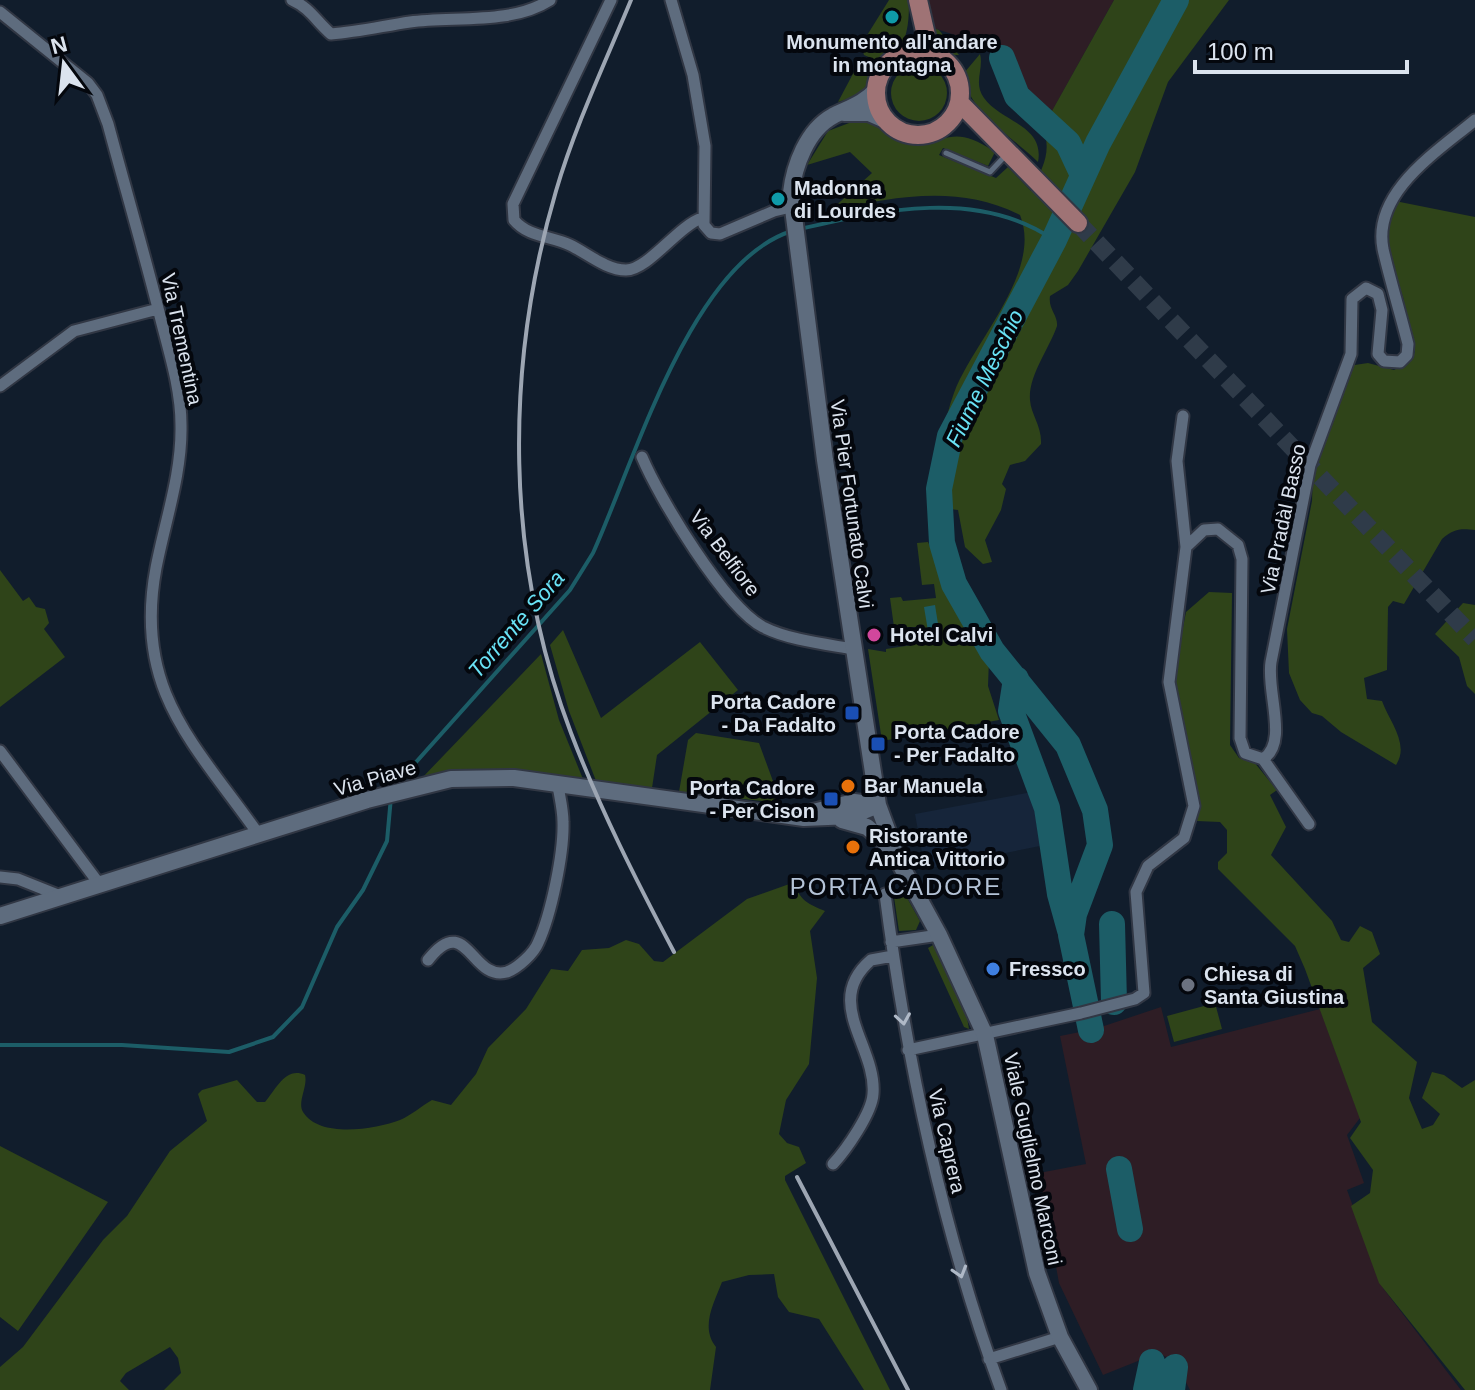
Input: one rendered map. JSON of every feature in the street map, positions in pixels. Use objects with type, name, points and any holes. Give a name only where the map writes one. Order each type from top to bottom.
[{"type":"main road","points":[[918,7],[930,53]]},
{"type":"main road","points":[[906,53],[918,7]]},
{"type":"main road","points":[[838,114],[869,113],[909,134],[936,131],[947,124],[959,102],[957,77],[951,66],[930,53],[906,53],[887,66],[877,89],[880,111],[887,121]]},
{"type":"main road","name":"Via Pier Fortunato Calvi","points":[[877,89],[870,97],[821,124],[804,151],[792,183],[791,212],[871,771],[878,805],[894,851]]},
{"type":"main road","points":[[959,102],[1074,218]]},
{"type":"main road","points":[[947,124],[1005,147]]},
{"type":"main road","points":[[845,804],[864,793],[871,771]]},
{"type":"main road","name":"Via Piave","points":[[0,916],[413,786],[495,776],[830,819],[864,813],[878,805]]},
{"type":"main road","name":"Via Piave","points":[[775,814],[812,812],[845,804],[878,805]]},
{"type":"main road","points":[[830,819],[867,827],[894,851]]},
{"type":"main road","name":"Viale Guglielmo Marconi","points":[[894,851],[939,935],[985,1035],[1037,1273],[1060,1337],[1089,1390]]},
{"type":"street","points":[[292,0],[310,8],[318,23],[331,34],[410,22],[505,15],[550,0]]},
{"type":"street","points":[[611,0],[513,204],[514,220],[530,233],[569,245],[596,260],[627,270],[640,265],[685,226],[702,218]]},
{"type":"street","points":[[671,0],[693,75],[705,146],[702,218],[707,229],[720,234],[774,211],[791,212]]},
{"type":"street","name":"Via Trementina","points":[[0,12],[88,83],[97,95],[108,124],[172,363],[181,424],[176,481],[149,614],[151,641],[162,685],[191,746],[259,835]]},
{"type":"street","name":"Via Pradàl Basso","points":[[1186,547],[1204,530],[1218,529],[1238,545],[1242,559],[1240,738],[1245,753],[1263,759],[1273,753],[1277,741],[1268,680],[1271,662],[1310,465],[1351,354],[1352,299],[1366,288],[1378,294],[1382,310],[1378,354],[1384,361],[1400,362],[1407,355],[1408,344],[1383,247],[1387,210],[1417,170],[1475,120]]},
{"type":"street","points":[[0,386],[74,331],[158,309]]},
{"type":"street","points":[[908,1050],[1081,1013],[1144,993],[1136,892],[1148,866],[1179,845],[1194,806],[1169,682],[1186,547],[1177,479],[1183,416]]},
{"type":"street","name":"Via Belfiore","points":[[642,457],[662,497],[720,584],[760,626],[853,649]]},
{"type":"street","points":[[0,751],[100,885]]},
{"type":"street","points":[[1263,759],[1309,824]]},
{"type":"street","points":[[428,960],[438,947],[450,941],[460,944],[485,969],[493,973],[508,971],[538,944],[562,839],[558,786]]},
{"type":"street","points":[[0,877],[22,880],[63,897]]},
{"type":"street","name":"Via Caprera","points":[[885,894],[908,1050],[959,1268],[1001,1390]]},
{"type":"street","points":[[891,942],[939,935]]},
{"type":"street","points":[[833,1164],[848,1148],[869,1111],[873,1095],[867,1053],[850,1015],[856,979],[871,960],[893,956]]},
{"type":"street","points":[[989,1359],[1060,1337]]},
{"type":"lane","points":[[946,153],[990,172],[1005,147]]},
{"type":"shaded area","points":[[889,0],[909,0],[907,29],[895,53],[876,60],[864,55],[861,45]]},
{"type":"shaded area","points":[[928,0],[1114,0],[1051,113],[1031,100],[1015,82],[1002,50],[930,27]]},
{"type":"shaded area","points":[[1114,0],[1229,0],[1168,82],[1135,172],[1078,271],[1068,285],[1050,296],[1057,326],[1030,391],[1041,444],[1025,461],[1010,465],[1002,484],[1006,489],[1001,510],[985,540],[992,562],[983,564],[965,547],[958,510],[942,508],[944,435],[954,393],[1003,306],[1022,260],[1025,237],[1020,215],[997,205],[950,196],[903,198],[831,210],[872,173],[850,152],[807,165],[828,131],[857,120],[910,140],[969,138],[995,152],[988,166],[943,148],[939,155],[996,178],[1008,167],[1031,191],[1046,152],[1043,127]]},
{"type":"shaded area","points":[[930,27],[939,30],[959,55],[948,55],[934,39]]},
{"type":"shaded area","points":[[980,54],[979,81],[984,98],[1035,140],[1038,162],[992,122],[972,99],[964,73]]},
{"type":"shaded area","points":[[919,65],[939,73],[947,93],[939,113],[919,121],[899,113],[891,93],[899,73]]},
{"type":"shaded area","points":[[856,68],[872,74],[870,86],[855,97],[838,102]]},
{"type":"shaded area","points":[[1390,200],[1475,217],[1475,530],[1457,530],[1442,539],[1404,604],[1393,601],[1388,607],[1387,670],[1364,678],[1367,699],[1382,701],[1400,741],[1400,757],[1396,765],[1341,732],[1322,716],[1312,713],[1300,700],[1289,673],[1287,629],[1312,501],[1313,472],[1348,366],[1368,363],[1394,370],[1409,362],[1415,352],[1403,297],[1382,233]]},
{"type":"shaded area","points":[[928,542],[957,610],[989,659],[988,686],[999,720],[882,741],[868,649],[886,652],[886,649],[912,645],[911,637],[917,632],[917,627],[894,627],[890,598],[901,597],[903,601],[936,598],[934,584],[922,585],[917,543]]},
{"type":"shaded area","points":[[0,570],[23,601],[29,597],[36,607],[45,609],[49,623],[44,629],[65,657],[0,707]]},
{"type":"shaded area","points":[[1209,592],[1232,593],[1230,745],[1239,758],[1254,762],[1277,790],[1270,795],[1286,827],[1271,855],[1332,921],[1341,940],[1349,942],[1360,926],[1372,932],[1380,954],[1363,968],[1372,1022],[1417,1062],[1409,1098],[1422,1129],[1433,1125],[1440,1114],[1422,1098],[1432,1072],[1444,1075],[1462,1088],[1475,1080],[1475,1390],[1465,1390],[1379,1283],[1351,1206],[1370,1193],[1373,1170],[1350,1138],[1361,1122],[1305,969],[1295,946],[1218,869],[1218,862],[1227,853],[1227,830],[1220,822],[1197,821],[1200,800],[1172,684],[1186,612]]},
{"type":"shaded area","points":[[1463,603],[1475,605],[1475,694],[1467,686],[1459,657],[1435,634]]},
{"type":"shaded area","points":[[935,605],[939,630],[928,631],[924,607]]},
{"type":"shaded area","points":[[563,630],[601,718],[700,642],[738,690],[657,755],[652,788],[598,786],[569,711],[550,645]]},
{"type":"shaded area","points":[[541,654],[559,720],[585,784],[505,770],[421,779]]},
{"type":"shaded area","points":[[696,733],[759,743],[781,803],[679,792],[688,740]]},
{"type":"shaded area","points":[[1032,792],[1040,846],[925,869],[915,814]]},
{"type":"shaded area","points":[[795,882],[801,897],[825,911],[810,931],[817,978],[809,1064],[786,1100],[779,1134],[787,1143],[799,1147],[806,1163],[785,1176],[785,1180],[890,1390],[864,1390],[819,1319],[789,1312],[778,1297],[774,1274],[749,1275],[722,1282],[709,1323],[711,1339],[716,1347],[710,1390],[164,1390],[181,1373],[178,1358],[170,1347],[126,1373],[120,1381],[129,1390],[0,1390],[0,1367],[23,1347],[103,1240],[127,1216],[170,1151],[207,1121],[198,1094],[202,1090],[237,1080],[257,1102],[265,1102],[287,1076],[298,1073],[305,1075],[301,1104],[303,1112],[322,1126],[349,1130],[404,1118],[432,1100],[451,1105],[476,1074],[488,1048],[526,1009],[551,969],[568,971],[582,950],[609,948],[626,940],[639,944],[654,961],[663,962],[747,899]]},
{"type":"shaded area","points":[[897,892],[905,894],[920,921],[916,930],[899,931],[894,897]]},
{"type":"shaded area","points":[[933,945],[965,1006],[969,1029],[964,1027],[928,948]]},
{"type":"shaded area","points":[[1215,1003],[1222,1029],[1174,1042],[1167,1016]]},
{"type":"shaded area","points":[[1161,1007],[1171,1047],[1320,1009],[1360,1118],[1347,1135],[1364,1183],[1347,1190],[1383,1288],[1461,1390],[1190,1390],[1175,1361],[1158,1353],[1103,1375],[1059,1283],[1039,1173],[1086,1164],[1060,1036],[1095,1029]]},
{"type":"shaded area","points":[[0,1146],[108,1202],[18,1331],[0,1317]]},
{"type":"waterway","name":"Fiume Meschio","points":[[1091,1030],[1071,935],[1074,914],[1100,845],[1095,810],[1068,745],[992,651],[954,584],[942,543],[939,489],[950,436],[1054,240],[1098,143],[1176,0]]},
{"type":"waterway","points":[[1002,58],[1017,96],[1068,143],[1083,175]]},
{"type":"waterway","name":"Torrente Sora","points":[[800,229],[897,210],[962,209],[994,214],[1025,224],[1054,240]]},
{"type":"waterway","name":"Torrente Sora","points":[[392,789],[570,590],[593,553],[647,420],[695,323],[724,282],[756,250],[792,231]]},
{"type":"waterway","points":[[1016,679],[1011,711],[1047,808],[1060,894],[1070,930]]},
{"type":"waterway","name":"Torrente Sora","points":[[0,1045],[122,1045],[229,1052],[273,1037],[302,1007],[337,927],[363,890],[387,841],[391,797]]},
{"type":"waterway","points":[[1112,924],[1114,1002]]},
{"type":"waterway","name":"Fiume Meschio","points":[[1119,1169],[1130,1229]]},
{"type":"waterway","name":"Fiume Meschio","points":[[1146,1390],[1152,1362]]},
{"type":"waterway","points":[[1172,1390],[1175,1367]]},
{"type":"tunnel","points":[[1078,223],[1475,639]]},
{"type":"railway","points":[[631,0],[572,143],[539,258],[527,326],[520,394],[519,463],[524,532],[534,600],[549,667],[594,789],[674,952]]},
{"type":"railway","points":[[797,1177],[908,1390]]},
{"type":"place","name":"Monumento all'andare in montagna","points":[[892,17]]},
{"type":"place","name":"Madonna di Lourdes","points":[[778,199]]},
{"type":"place","name":"Hotel Calvi","points":[[874,635]]},
{"type":"place","name":"Porta Cadore - Da Fadalto","points":[[852,713]]},
{"type":"place","name":"Porta Cadore - Per Fadalto","points":[[878,744]]},
{"type":"place","name":"Bar Manuela","points":[[848,786]]},
{"type":"place","name":"Porta Cadore - Per Cison","points":[[831,799]]},
{"type":"place","name":"Ristorante Antica Vittorio","points":[[853,847]]},
{"type":"place","name":"Fressco","points":[[993,969]]},
{"type":"place","name":"Chiesa di Santa Giustina","points":[[1188,985]]},
{"type":"district","name":"PORTA CADORE","points":[[896,887]]}]
